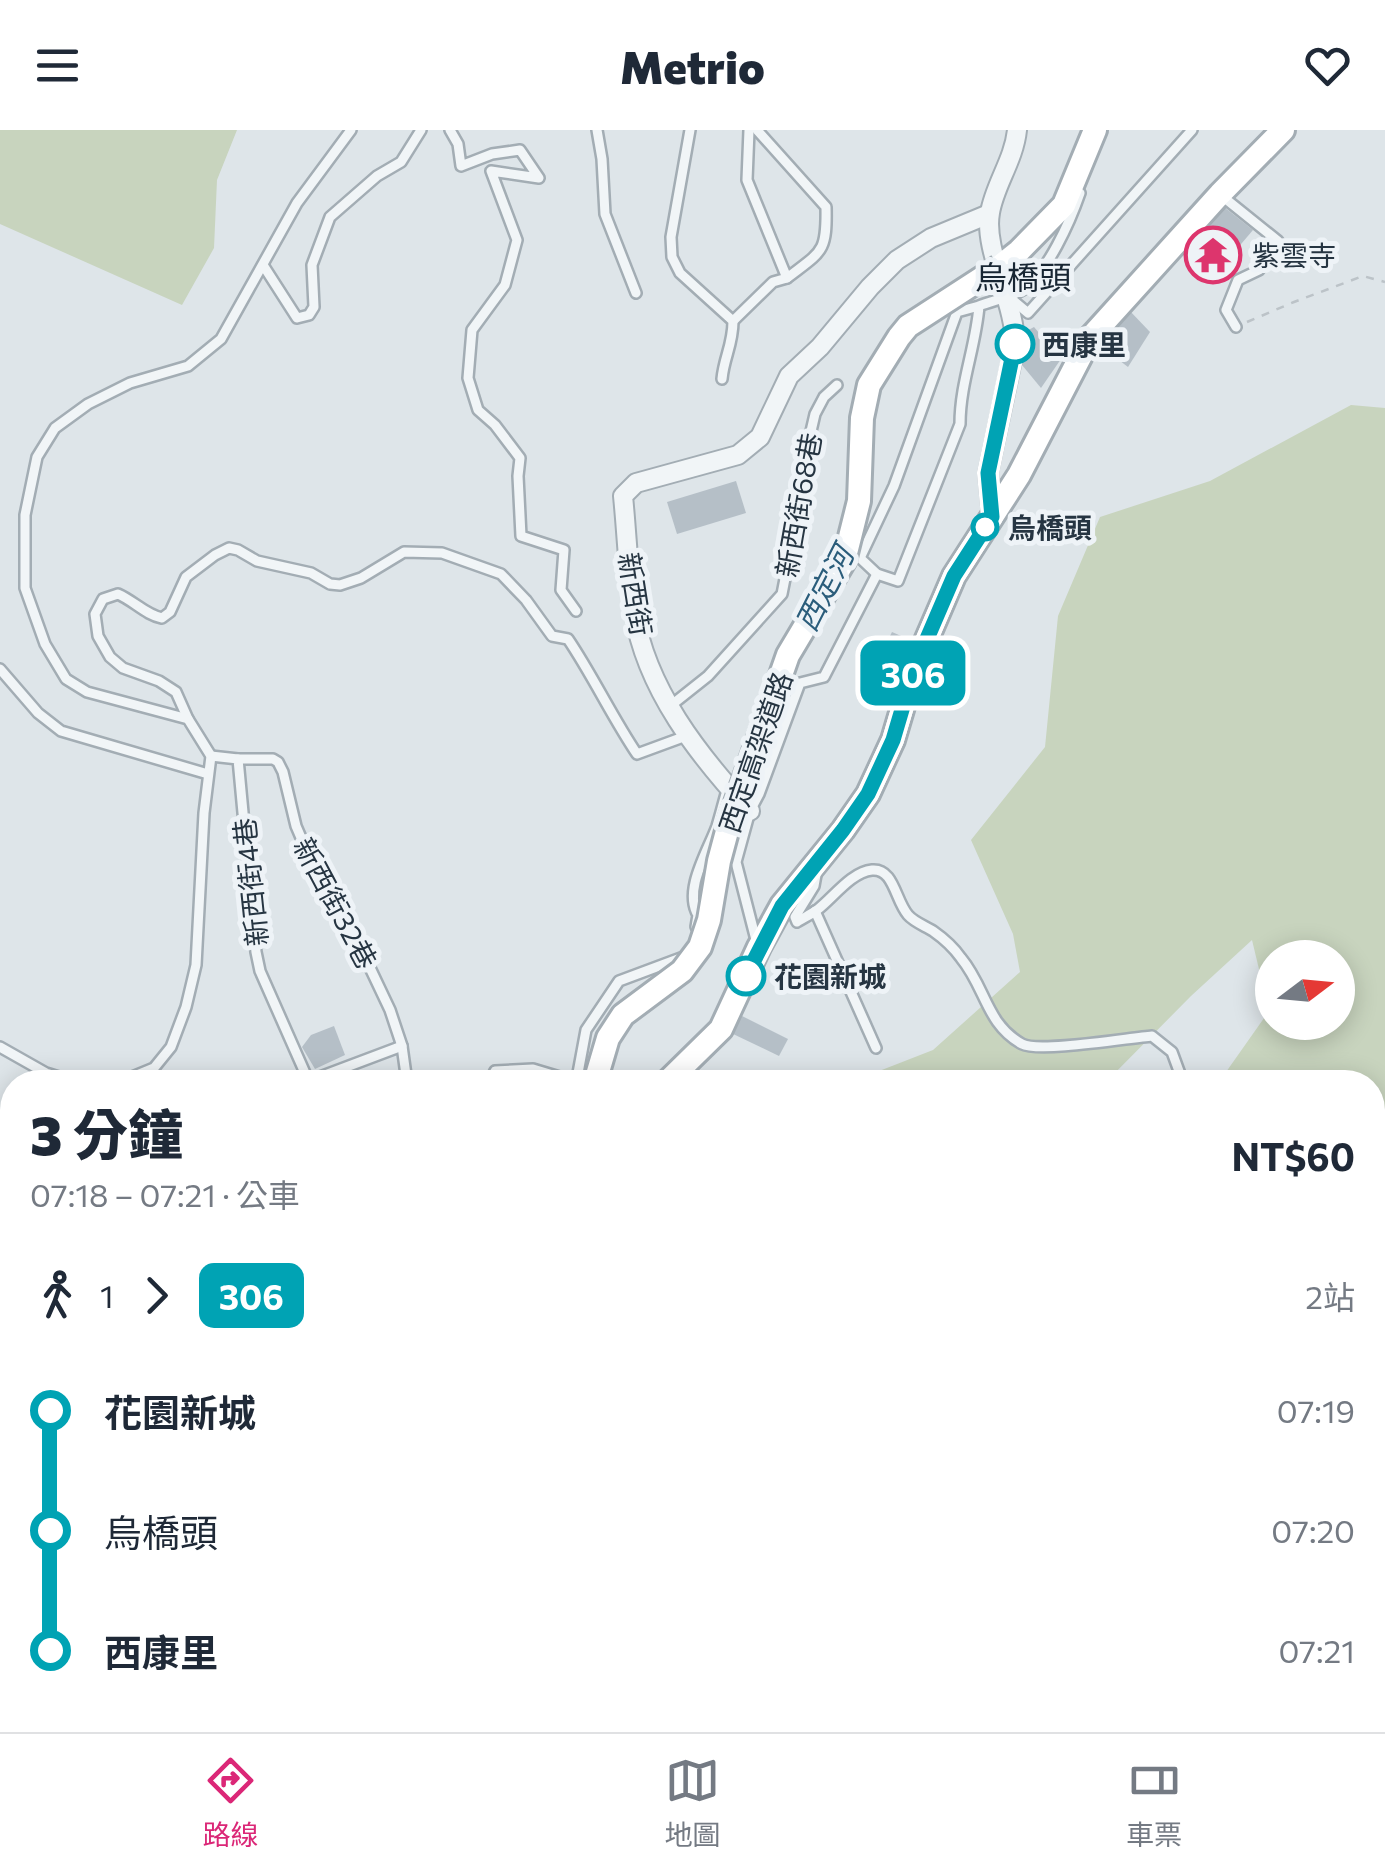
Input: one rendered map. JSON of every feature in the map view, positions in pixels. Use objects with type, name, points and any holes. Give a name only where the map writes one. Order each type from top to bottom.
[{"type":"street","name":"西定高架道路","points":[[588,1070],[623,1015],[682,972],[700,946],[730,820],[788,656],[844,561],[859,501],[862,418],[869,385],[908,326],[1001,275],[1018,251],[1064,204],[1095,130]]},
{"type":"street","points":[[679,1070],[721,1029],[782,906],[868,794],[893,740],[914,669],[954,576],[1019,474],[1090,338],[1283,130]]},
{"type":"street","points":[[992,517],[988,473],[1016,328],[989,214],[1013,135]]},
{"type":"street","name":"新西街","points":[[750,812],[686,736],[650,664],[634,616],[623,496],[636,483],[738,455],[760,437],[789,376],[897,260],[931,238],[989,214]]},
{"type":"lane","points":[[188,718],[88,692],[66,680],[46,644],[25,588],[25,515],[37,457],[56,428],[88,404],[130,384],[188,366],[221,339],[297,203],[351,130]]},
{"type":"lane","points":[[264,265],[297,318],[309,315],[314,307],[312,265],[330,217],[377,176],[401,162],[420,130]]},
{"type":"lane","points":[[450,130],[458,144],[461,166],[492,154],[520,150],[539,178],[492,171],[517,240],[506,286],[472,330],[468,378],[478,410],[520,458],[521,536],[564,550],[560,590],[576,611]]},
{"type":"lane","points":[[597,130],[605,214],[636,293]]},
{"type":"lane","points":[[690,130],[672,258],[680,273],[733,322]]},
{"type":"lane","points":[[749,130],[747,180],[787,278]]},
{"type":"lane","points":[[722,379],[724,361],[733,342],[733,322],[774,282],[787,278],[820,252],[827,237],[826,207],[757,130]]},
{"type":"lane","points":[[1001,275],[1022,292],[1045,266],[1075,208],[1104,130]]},
{"type":"lane","points":[[1001,275],[1028,313],[1192,130]]},
{"type":"lane","points":[[1220,194],[1278,241],[1258,270],[1238,280],[1226,310],[1236,327]]},
{"type":"lane","points":[[979,306],[957,312],[894,486],[860,558],[877,574],[898,581],[960,424],[960,397],[979,306],[1001,275]]},
{"type":"lane","name":"新西街68巷","points":[[670,706],[708,676],[782,594],[791,548],[785,543],[815,414],[837,384]]},
{"type":"lane","points":[[149,1070],[171,1047],[196,965],[211,756],[176,692],[124,668],[110,657],[98,636],[95,614],[103,599],[118,594],[136,602],[150,616],[162,618],[170,612],[186,577],[229,548],[257,561],[310,573],[340,585],[361,578],[404,552],[442,552],[501,574],[552,636],[568,638],[637,754],[686,736]]},
{"type":"lane","points":[[759,947],[736,862],[750,812],[800,683],[824,677],[877,574]]},
{"type":"lane","points":[[0,669],[38,713],[61,730],[208,774]]},
{"type":"lane","points":[[211,756],[238,759]]},
{"type":"lane","name":"新西街32巷","points":[[238,759],[273,758],[278,762],[304,847],[326,875],[390,1010],[402,1046],[405,1070]]},
{"type":"lane","name":"新西街4巷","points":[[238,759],[256,952],[260,970],[304,1070]]},
{"type":"lane","points":[[579,1070],[586,1030],[619,981],[686,956],[698,916],[693,906],[698,868],[728,787]]},
{"type":"lane","points":[[819,858],[814,886],[797,922],[816,911],[858,874],[881,870],[889,876],[909,917],[938,934],[960,956],[977,980],[994,1021],[1024,1046],[1048,1048],[1152,1036],[1172,1052],[1179,1070]]},
{"type":"lane","points":[[816,911],[876,1048]]},
{"type":"lane","points":[[340,1070],[402,1046]]},
{"type":"lane","points":[[0,1047],[41,1070]]},
{"type":"path","points":[[1236,327],[1363,276],[1385,282]]},
{"type":"green space","points":[[0,130],[237,130],[217,180],[214,248],[182,305],[0,224]]},
{"type":"green space","points":[[1351,405],[1385,408],[1385,1070],[1227,1070],[1255,1031],[1255,1040],[1355,1040],[1355,940],[1255,940],[1255,953],[1252,940],[1118,1070],[882,1070],[933,1050],[1020,972],[1013,934],[971,840],[1045,747],[1058,616],[1100,517],[1210,481]]},
{"type":"building","points":[[1224,207],[1253,230],[1236,250],[1208,227]]},
{"type":"building","points":[[1128,309],[1150,332],[1128,367],[1098,344]]},
{"type":"building","points":[[1034,327],[1061,359],[1041,388],[1022,365],[1023,333]]},
{"type":"building","points":[[736,481],[746,513],[677,534],[667,502]]},
{"type":"building","points":[[892,632],[915,642],[912,650],[888,640]]},
{"type":"building","points":[[740,1015],[788,1039],[779,1056],[731,1033]]},
{"type":"building","points":[[334,1026],[345,1055],[315,1069],[302,1047],[311,1035]]},
{"type":"bus line","name":"306","points":[[746,976],[782,906],[868,794],[893,740],[914,669],[954,576],[992,517],[988,473],[1015,344]]},
{"type":"place","name":"紫雲寺","points":[[1213,255]]},
{"type":"place","name":"西康里","points":[[1015,344]]},
{"type":"place","name":"烏橋頭","points":[[985,527]]},
{"type":"place","name":"花園新城","points":[[746,976]]},
{"type":"district","name":"烏橋頭","points":[[1023,276]]},
{"type":"water label","name":"西定河","points":[[823,588]]}]
